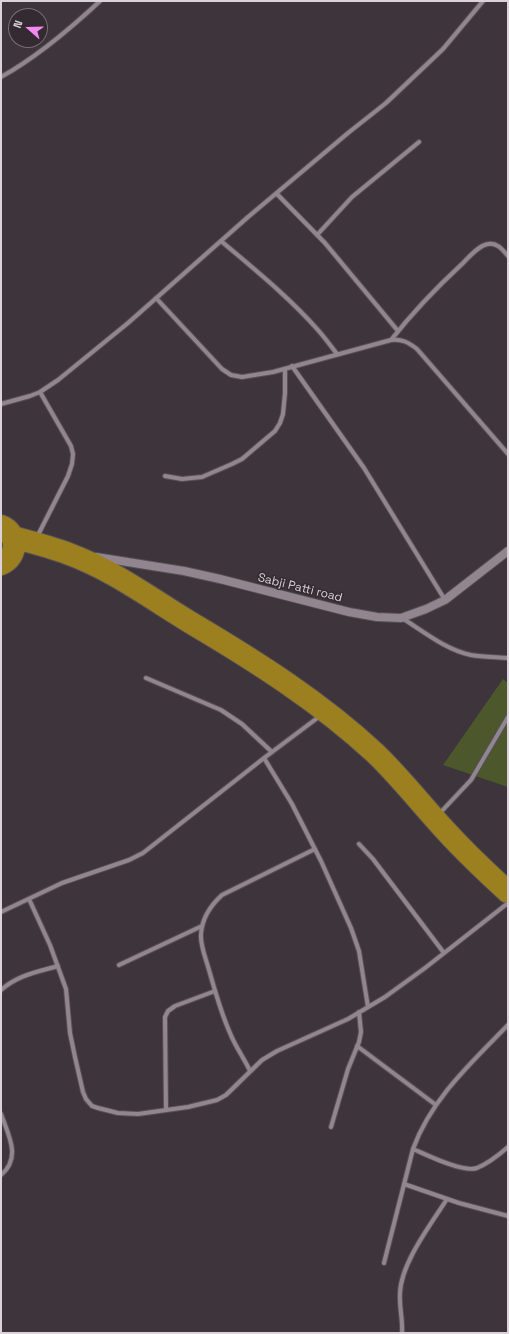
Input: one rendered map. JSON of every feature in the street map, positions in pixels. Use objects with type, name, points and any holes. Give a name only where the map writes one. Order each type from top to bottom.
[{"type":"highway","points":[[7,531],[34,543],[69,554],[122,581],[244,654],[326,711],[376,754],[435,819],[484,870],[508,892]]},
{"type":"highway","points":[[1,564],[10,558],[13,551],[14,544],[7,531]]},
{"type":"main road","name":"Sabji Patti road","points":[[69,554],[184,571],[349,612],[376,617],[401,618],[445,600],[508,551]]},
{"type":"street","points":[[1,77],[71,28],[100,1]]},
{"type":"street","points":[[1,404],[40,392],[58,380],[348,133],[386,103],[442,49],[483,1]]},
{"type":"street","points":[[317,235],[352,197],[419,142]]},
{"type":"street","points":[[277,194],[317,235],[398,331]]},
{"type":"street","points":[[221,241],[265,279],[302,314],[318,330],[337,354]]},
{"type":"street","points":[[391,340],[416,308],[476,251],[487,244],[494,244],[502,248],[508,256]]},
{"type":"street","points":[[156,298],[222,369],[231,375],[242,377],[285,368],[391,340],[401,339],[409,342],[417,349],[508,454]]},
{"type":"street","points":[[292,366],[364,468],[445,600]]},
{"type":"street","points":[[166,476],[182,479],[202,477],[242,459],[274,431],[280,423],[283,414],[285,368]]},
{"type":"street","points":[[34,543],[68,476],[72,464],[73,454],[71,446],[40,392]]},
{"type":"street","points":[[401,618],[455,650],[470,655],[508,658]]},
{"type":"street","points":[[146,678],[221,710],[242,724],[272,752]]},
{"type":"street","points":[[1,912],[62,883],[129,860],[143,853],[326,711]]},
{"type":"street","points":[[435,819],[471,780],[508,717]]},
{"type":"street","points":[[264,758],[292,804],[315,849],[351,928],[359,951],[368,1007]]},
{"type":"street","points":[[359,844],[373,859],[444,953]]},
{"type":"street","points":[[250,1071],[230,1034],[215,991],[201,936],[202,926],[205,917],[215,901],[222,894],[315,849]]},
{"type":"street","points":[[29,899],[50,945],[66,989],[70,1033],[83,1092],[86,1099],[92,1106],[98,1108],[118,1113],[138,1114],[188,1107],[217,1100],[226,1095],[262,1060],[277,1051],[348,1019],[368,1007],[444,953],[508,903]]},
{"type":"street","points":[[119,966],[202,926]]},
{"type":"street","points":[[1,990],[19,977],[58,966]]},
{"type":"street","points":[[166,1110],[165,1017],[168,1011],[175,1006],[215,991]]},
{"type":"street","points":[[331,1127],[348,1068],[361,1032],[359,1012]]},
{"type":"street","points":[[384,1263],[412,1149],[417,1137],[440,1099],[508,1025]]},
{"type":"street","points":[[357,1046],[436,1105]]},
{"type":"street","points":[[1,1114],[12,1143],[13,1153],[11,1163],[1,1175]]},
{"type":"street","points":[[412,1149],[457,1167],[467,1169],[477,1168],[500,1154],[508,1147]]},
{"type":"street","points":[[404,1184],[447,1199],[508,1216]]},
{"type":"street","points":[[402,1333],[400,1293],[402,1278],[406,1267],[424,1234],[447,1199]]},
{"type":"green space","points":[[503,679],[508,683],[508,787],[443,765]]}]
